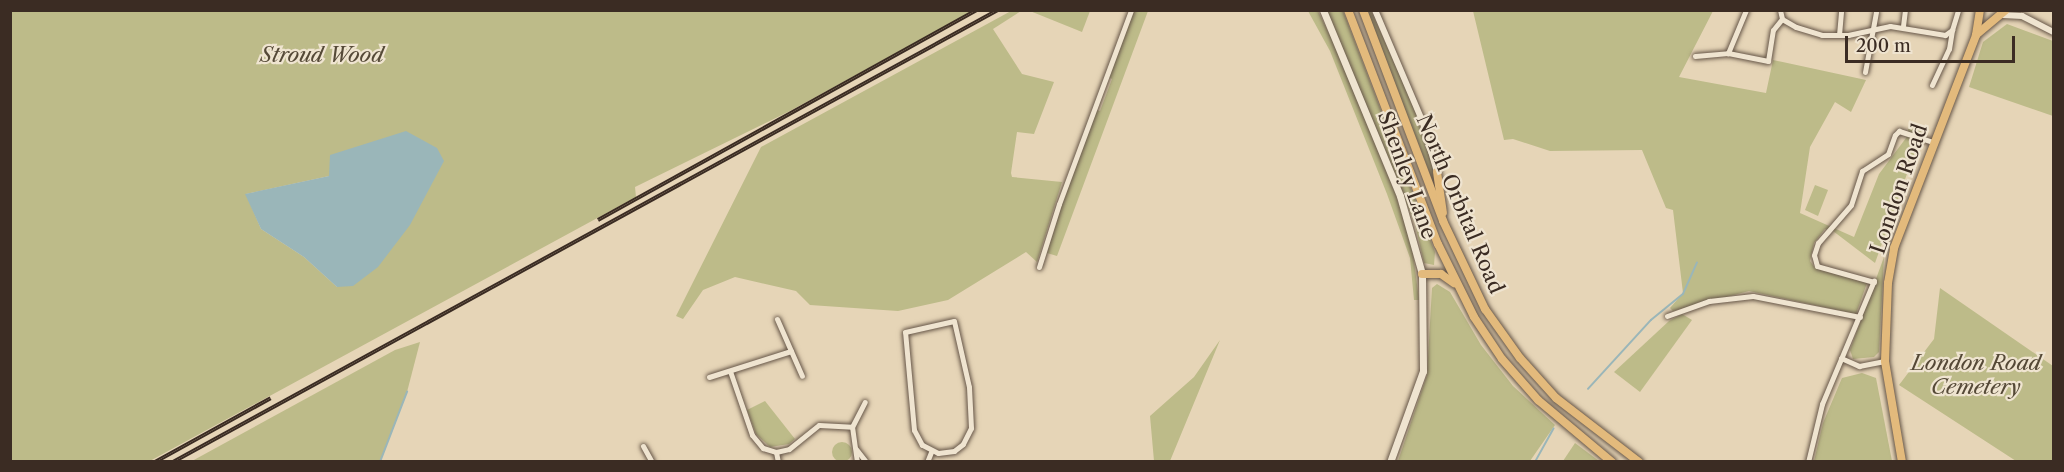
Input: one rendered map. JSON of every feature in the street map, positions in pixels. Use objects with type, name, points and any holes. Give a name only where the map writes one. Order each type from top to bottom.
[{"type":"main road","name":"Shenley Lane","points":[[1323,10],[1403,205],[1422,274],[1423,371],[1390,462]]},
{"type":"main road","name":"North Orbital Road","points":[[1348,10],[1438,244],[1456,285],[1487,339],[1526,387],[1561,421],[1612,462]]},
{"type":"main road","name":"North Orbital Road","points":[[1363,10],[1443,221],[1485,309],[1520,358],[1565,406],[1639,462]]},
{"type":"main road","name":"London Road","points":[[1902,462],[1885,361],[1885,313],[1894,248],[1976,35],[1980,10],[2001,15]]},
{"type":"main road","name":"London Road","points":[[1976,35],[2001,15]]},
{"type":"main road","points":[[1437,172],[1443,221]]},
{"type":"main road","points":[[1432,272],[1439,263],[1438,244]]},
{"type":"main road","points":[[1422,274],[1432,272],[1447,277],[1456,285]]},
{"type":"street","points":[[1040,267],[1070,175],[1131,10]]},
{"type":"street","points":[[1375,10],[1422,120],[1437,172]]},
{"type":"street","points":[[1728,53],[1746,10]]},
{"type":"street","points":[[1839,35],[1841,10]]},
{"type":"street","points":[[1903,26],[1905,10]]},
{"type":"street","points":[[1932,85],[1949,49],[1958,10]]},
{"type":"street","points":[[1780,11],[1782,19],[1796,27],[1839,35],[1873,33],[1903,26],[1946,34],[1952,30]]},
{"type":"street","points":[[1864,72],[1876,12]]},
{"type":"street","points":[[2001,15],[2020,14],[2054,32]]},
{"type":"street","points":[[1695,56],[1728,53],[1768,61],[1773,30],[1782,19]]},
{"type":"street","name":"London Road","points":[[1808,462],[1815,425],[1874,280],[1817,266],[1814,255],[1818,243],[1851,205],[1862,171],[1888,154],[1895,135],[1899,131],[1933,142]]},
{"type":"street","points":[[1667,316],[1709,301],[1753,296],[1860,317]]},
{"type":"street","points":[[777,319],[802,376]]},
{"type":"street","points":[[954,321],[969,387],[971,428],[963,444],[954,452],[931,452],[918,441],[914,430],[905,332],[954,321]]},
{"type":"street","points":[[709,377],[791,351]]},
{"type":"street","points":[[1841,358],[1859,366],[1885,361]]},
{"type":"street","points":[[730,371],[752,435],[763,448],[776,452],[789,449],[819,425],[852,427]]},
{"type":"street","points":[[857,462],[852,427],[865,402]]},
{"type":"street","points":[[643,446],[652,462]]},
{"type":"street","points":[[856,449],[866,462]]},
{"type":"street","points":[[776,452],[778,462]]},
{"type":"street","points":[[927,462],[931,452]]},
{"type":"green space","points":[[1090,10],[1082,32],[1030,11]]},
{"type":"green space","name":"Stroud Wood","points":[[10,11],[973,11],[788,112],[635,187],[636,197],[148,462],[11,461]],"holes":[[[329,176],[337,287],[304,257],[261,229],[246,194]]]},
{"type":"green space","points":[[1011,11],[1021,11],[993,29],[1022,74],[1054,82],[1034,134],[1017,132],[1011,173],[1012,177],[1062,182],[1037,262],[1026,252],[948,300],[898,311],[810,305],[796,291],[735,277],[703,290],[683,319],[676,316],[761,147]]},
{"type":"green space","points":[[1134,11],[1148,11],[1057,256],[1047,253],[1065,193],[1096,110],[1100,111],[1112,79],[1108,77]]},
{"type":"green space","points":[[1308,11],[1318,11],[1334,44],[1395,193],[1412,246],[1419,300],[1414,300],[1410,258],[1387,194],[1330,51]]},
{"type":"green space","points":[[1327,11],[1343,11],[1435,252],[1434,265],[1424,263],[1415,224]]},
{"type":"green space","points":[[1367,11],[1371,11],[1413,105],[1436,178],[1432,179]]},
{"type":"green space","points":[[1473,11],[1713,11],[1679,77],[1766,93],[1773,60],[1866,80],[1851,112],[1835,102],[1810,147],[1800,213],[1854,237],[1879,174],[1906,138],[1909,126],[1922,132],[1875,263],[1833,231],[1825,229],[1814,243],[1810,261],[1815,268],[1867,283],[1856,314],[1749,291],[1673,311],[1670,308],[1683,293],[1673,210],[1666,208],[1642,150],[1550,151],[1513,139],[1504,140]]},
{"type":"green space","points":[[2007,24],[2053,41],[2053,116],[1969,87],[1983,42]]},
{"type":"green space","points":[[1815,185],[1828,190],[1818,216],[1805,210]]},
{"type":"green space","points":[[1884,257],[1879,352],[1874,357],[1853,359],[1850,350]]},
{"type":"green space","points":[[1437,284],[1450,292],[1481,345],[1513,386],[1555,425],[1530,461],[1398,461],[1427,375],[1432,288]]},
{"type":"green space","name":"London Road Cemetery","points":[[1940,288],[2053,366],[2053,461],[2016,461],[1899,385],[1934,339]]},
{"type":"green space","points":[[1682,314],[1692,320],[1640,392],[1614,372],[1669,321]]},
{"type":"green space","points":[[1220,340],[1170,461],[1154,461],[1150,416],[1194,377]]},
{"type":"green space","points":[[420,342],[407,392],[380,461],[192,461],[395,350]]},
{"type":"green space","points":[[1862,373],[1876,378],[1892,461],[1814,461],[1823,423],[1842,378]]},
{"type":"green space","points":[[765,401],[795,439],[789,444],[770,447],[756,434],[747,410]]},
{"type":"green space","points":[[842,442],[849,445],[852,452],[849,459],[842,462],[835,459],[832,452],[835,445]]},
{"type":"green space","points":[[1575,443],[1599,461],[1563,461]]},
{"type":"water","points":[[406,131],[437,148],[444,161],[410,225],[378,267],[353,286],[337,287],[304,257],[261,229],[245,194],[329,176],[330,155]]},
{"type":"waterway","points":[[1588,389],[1651,320],[1683,294],[1697,263]]},
{"type":"waterway","points":[[380,462],[407,392]]},
{"type":"waterway","points":[[1535,462],[1553,429]]},
{"type":"railway","points":[[598,220],[977,10]]},
{"type":"railway","points":[[173,462],[998,10]]},
{"type":"railway","points":[[155,462],[271,398]]}]
